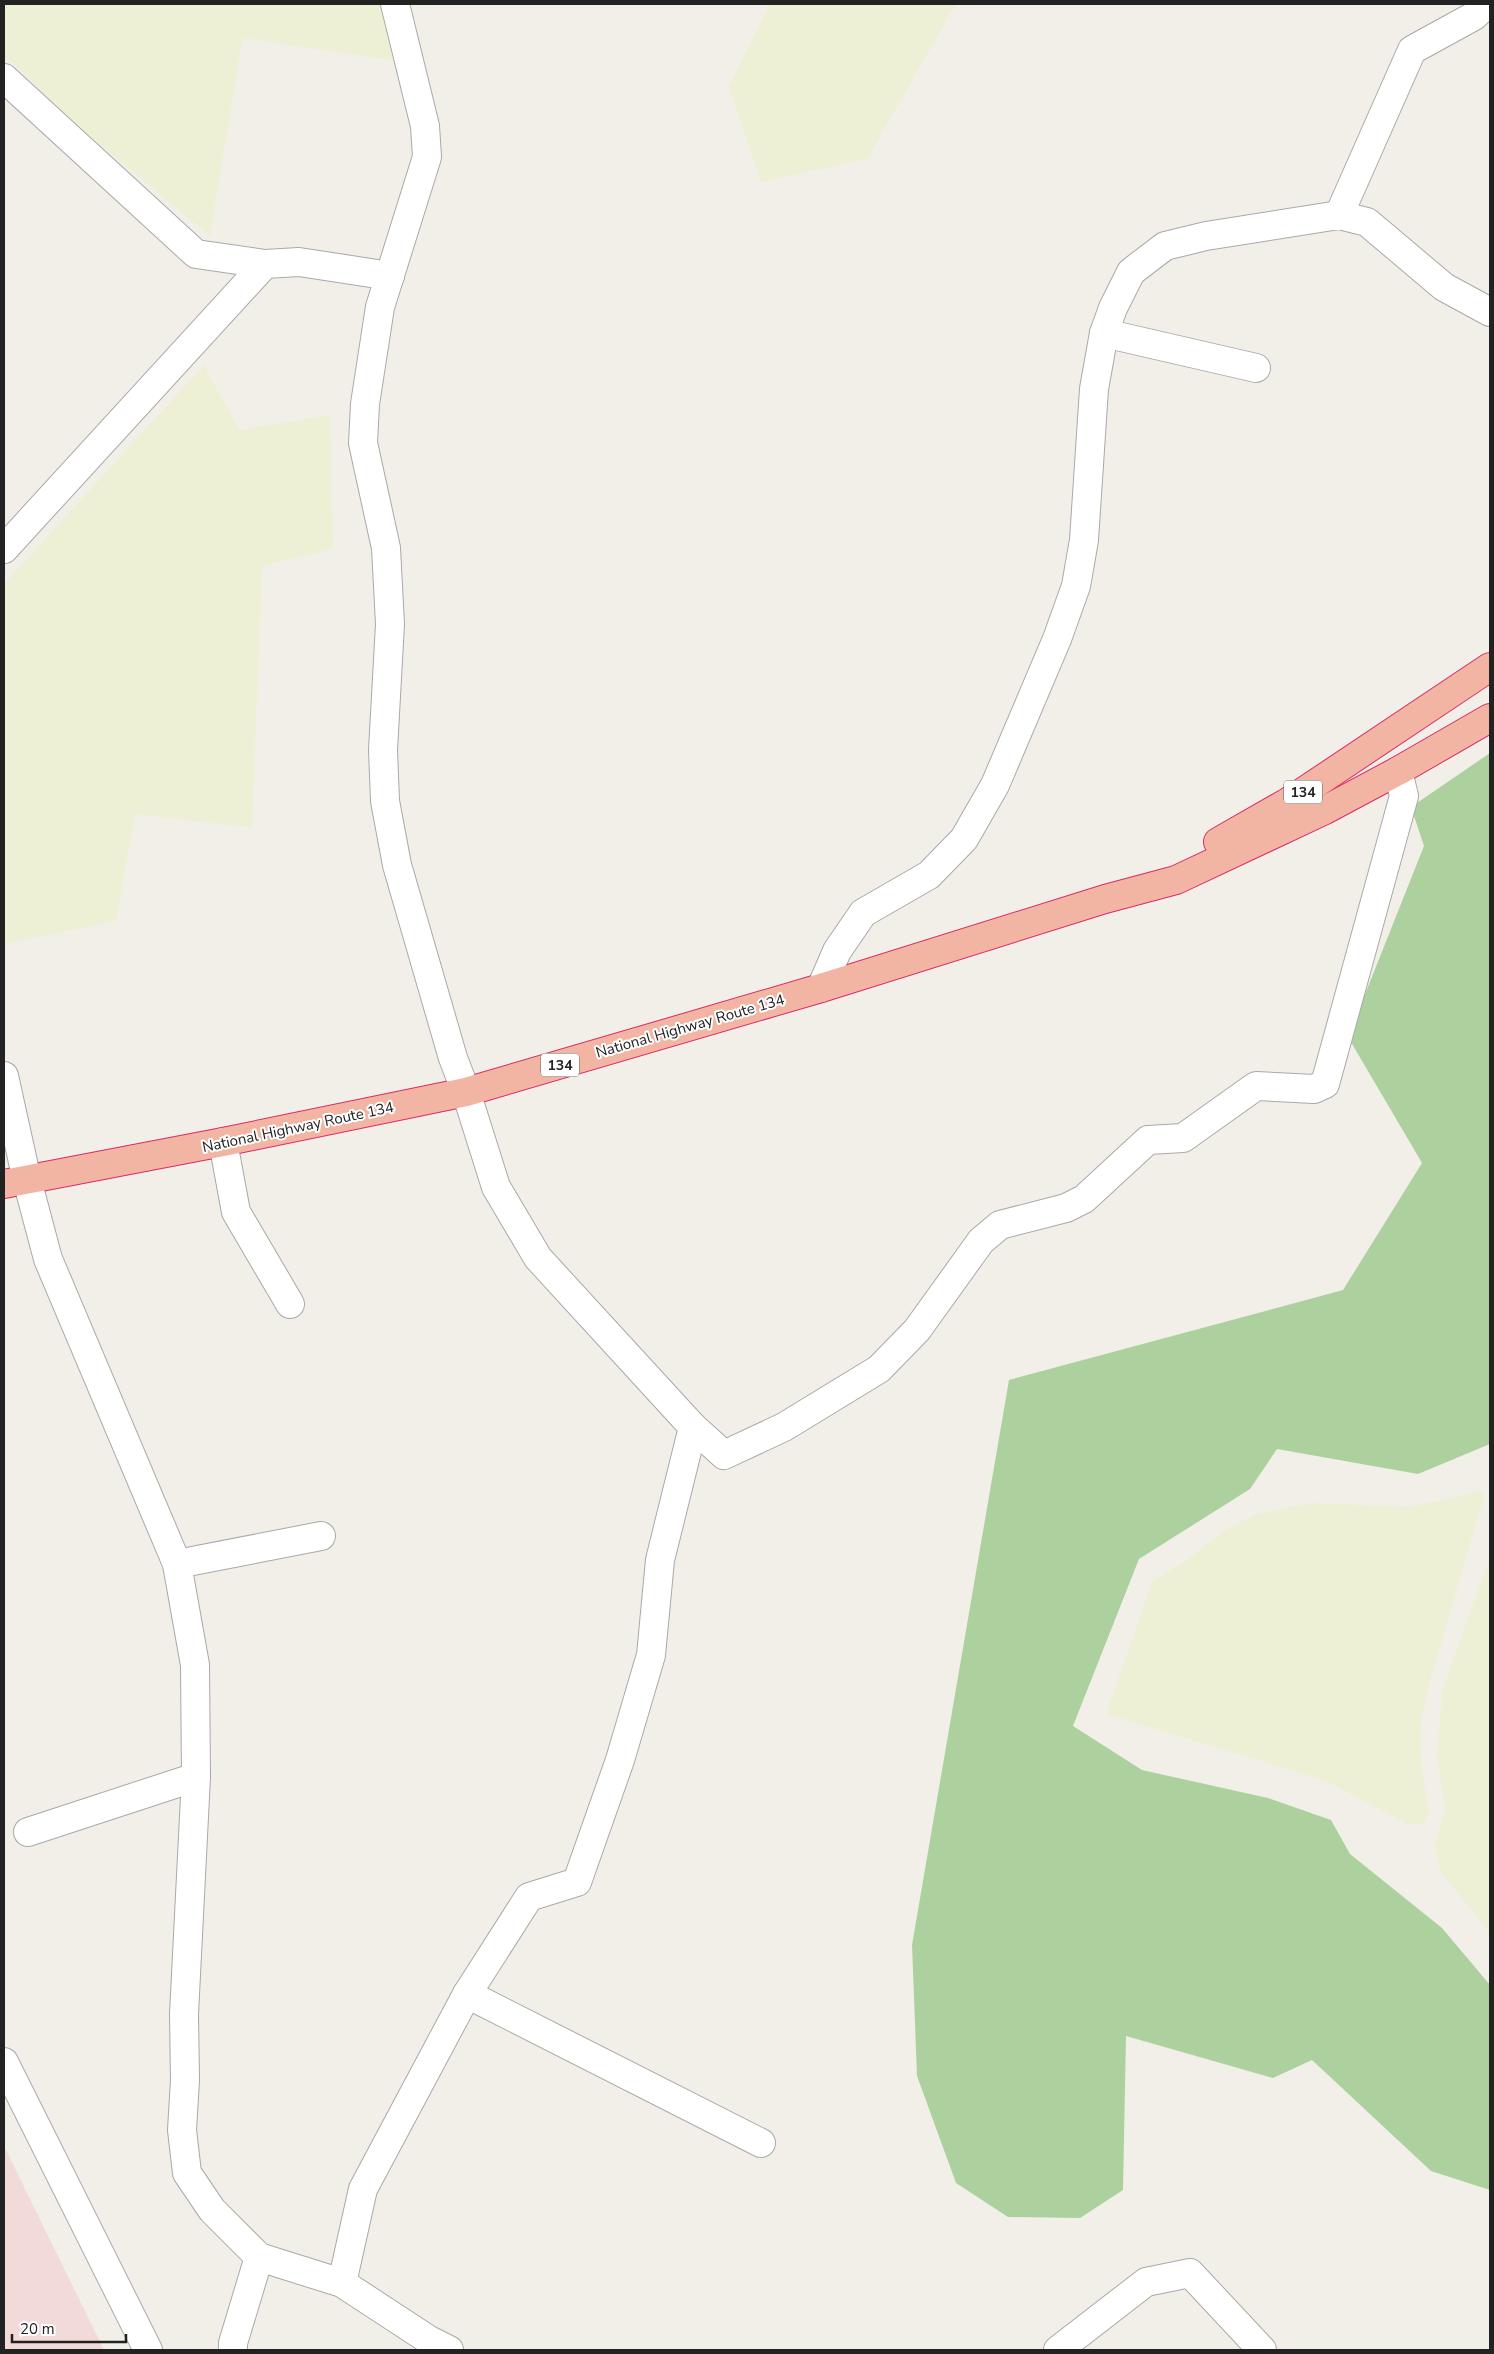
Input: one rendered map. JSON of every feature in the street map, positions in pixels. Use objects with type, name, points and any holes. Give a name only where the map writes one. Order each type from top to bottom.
[{"type":"highway","name":"National Highway Route 134","points":[[1105,899],[1184,862],[1288,802],[1490,667]]},
{"type":"highway","name":"National Highway Route 134","points":[[15,1182],[466,1092],[821,988],[1105,899],[1176,880],[1325,810],[1490,718]]},
{"type":"street","points":[[395,4],[425,126],[427,157],[380,307],[365,404],[363,443],[386,548],[390,624],[383,750],[385,801],[397,865],[453,1058],[466,1092],[496,1187],[538,1258],[693,1427],[724,1455],[784,1427],[879,1369],[917,1330],[981,1241],[1000,1225],[1066,1208],[1084,1199],[1148,1140],[1183,1138],[1256,1086],[1314,1089],[1326,1084],[1404,796],[1398,771]]},
{"type":"street","points":[[1339,215],[1412,50],[1474,16],[1487,4]]},
{"type":"street","points":[[4,78],[196,254],[266,264],[299,262],[390,276]]},
{"type":"street","points":[[821,988],[837,951],[863,913],[929,875],[964,839],[995,785],[1057,639],[1076,586],[1084,530],[1094,389],[1104,334],[1112,308],[1131,272],[1165,246],[1206,236],[1339,215],[1367,222],[1444,287],[1490,312]]},
{"type":"street","points":[[4,549],[266,264]]},
{"type":"street","points":[[1104,334],[1256,368]]},
{"type":"street","points":[[4,1076],[15,1182],[177,1564],[195,1664],[196,1777],[184,2014],[185,2080],[182,2130],[187,2173],[212,2210],[259,2257],[342,2283],[429,2340],[449,2350]]},
{"type":"street","points":[[223,1142],[236,1212],[290,1304]]},
{"type":"street","points":[[342,2283],[363,2189],[467,1994],[529,1897],[577,1882],[620,1760],[651,1655],[660,1560],[693,1427]]},
{"type":"street","points":[[177,1564],[321,1536]]},
{"type":"street","points":[[28,1832],[196,1777]]},
{"type":"street","points":[[467,1994],[761,2142]]},
{"type":"street","points":[[4,2062],[148,2350]]},
{"type":"street","points":[[233,2350],[233,2343],[259,2257]]},
{"type":"street","points":[[1058,2350],[1146,2282],[1190,2273],[1262,2350]]},
{"type":"shaded area","points":[[4,2146],[104,2350],[4,2350]]},
{"type":"green space","points":[[4,4],[381,4],[396,61],[243,38],[210,236],[68,118],[4,55]]},
{"type":"green space","points":[[769,4],[956,4],[867,159],[761,182],[729,87]]},
{"type":"green space","points":[[204,365],[239,430],[330,415],[333,549],[262,566],[252,828],[135,814],[116,921],[4,944],[4,584]]},
{"type":"green space","points":[[1490,753],[1490,1444],[1418,1474],[1277,1449],[1250,1489],[1139,1559],[1073,1726],[1142,1770],[1268,1798],[1331,1820],[1350,1854],[1442,1928],[1490,1985],[1490,2190],[1431,2171],[1312,2060],[1273,2078],[1126,2036],[1123,2190],[1080,2218],[1008,2217],[956,2183],[917,2076],[912,1945],[1009,1380],[1343,1290],[1422,1163],[1348,1037],[1424,846],[1411,807]]},
{"type":"green space","points":[[1480,1491],[1484,1497],[1428,1688],[1420,1729],[1421,1763],[1429,1811],[1423,1825],[1408,1824],[1324,1780],[1106,1714],[1152,1582],[1188,1559],[1225,1530],[1256,1514],[1312,1503],[1410,1507]]},
{"type":"green space","points":[[1490,1557],[1490,1933],[1440,1871],[1435,1845],[1445,1808],[1437,1757],[1442,1691]]}]
